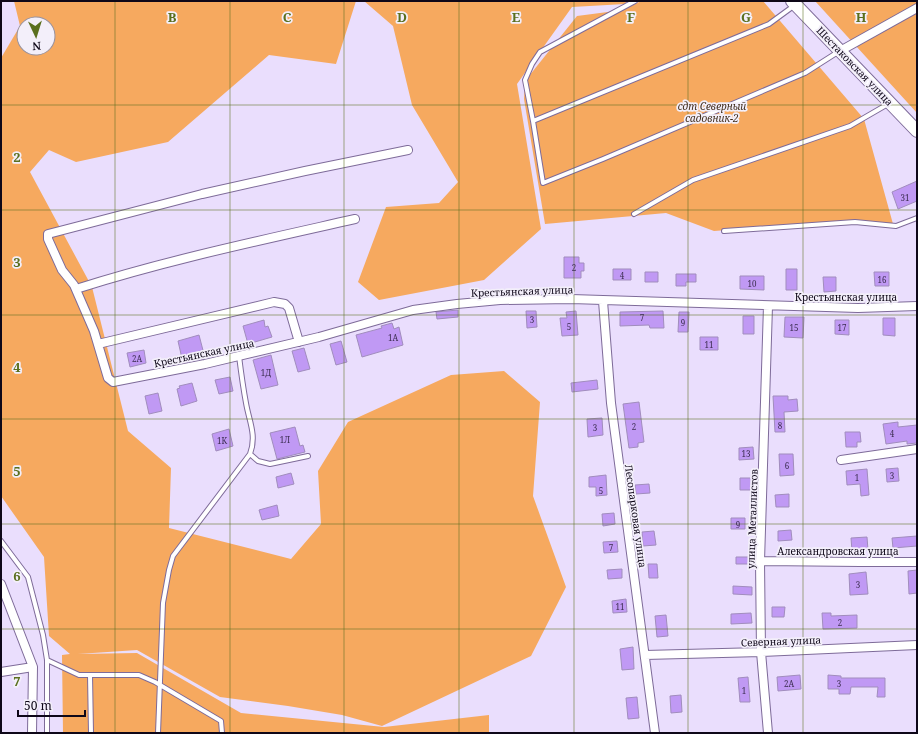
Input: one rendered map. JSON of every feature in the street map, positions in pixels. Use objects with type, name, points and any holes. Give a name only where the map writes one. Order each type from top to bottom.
[{"type":"main road","name":"Шестаковская улица","points":[[794,3],[917,131]]},
{"type":"street","points":[[840,51],[917,8]]},
{"type":"street","points":[[299,342],[289,308],[285,304],[274,302],[98,344],[76,289],[62,270],[48,239],[48,234],[202,194],[408,150]]},
{"type":"street","points":[[76,289],[107,279],[236,246],[355,219]]},
{"type":"street","name":"Крестьянская улица","points":[[98,344],[108,378],[113,382],[206,364],[299,342],[413,310],[500,300],[571,299],[858,308],[917,306]]},
{"type":"street","name":"Лесопарковая улица","points":[[602,301],[611,403],[655,733]]},
{"type":"street","name":"улица Металлистов","points":[[768,306],[760,561],[761,652],[768,733]]},
{"type":"street","points":[[841,460],[917,449]]},
{"type":"street","name":"Александровская улица","points":[[760,561],[917,562]]},
{"type":"street","points":[[1,584],[33,667],[32,733]]},
{"type":"street","name":"Северная улица","points":[[645,655],[761,652],[917,645]]},
{"type":"street","points":[[1,672],[33,667]]},
{"type":"lane","points":[[634,1],[540,52],[532,64],[525,80],[543,183],[597,162],[805,73],[840,51]]},
{"type":"lane","points":[[533,121],[770,24],[794,3]]},
{"type":"lane","points":[[634,214],[693,180],[850,126],[890,103]]},
{"type":"lane","points":[[724,231],[855,222],[896,226],[917,218]]},
{"type":"lane","points":[[158,733],[163,603],[173,556],[250,454],[254,445],[239,356]]},
{"type":"lane","points":[[250,454],[258,461],[270,464],[308,456]]},
{"type":"lane","points":[[1,541],[28,576],[43,635],[47,660],[47,733]]},
{"type":"lane","points":[[47,660],[79,675],[139,675],[222,721],[222,733]]},
{"type":"lane","points":[[90,675],[91,733]]},
{"type":"green space","points":[[14,1],[356,1],[336,64],[269,55],[168,142],[76,162],[49,150],[30,172],[92,287],[128,431],[171,468],[169,528],[291,559],[321,524],[318,471],[348,422],[451,375],[504,371],[540,402],[533,496],[566,587],[531,656],[382,726],[342,715],[220,697],[137,650],[78,654],[137,653],[241,713],[384,727],[489,715],[489,733],[63,733],[62,655],[70,654],[49,636],[44,557],[1,496],[1,58],[16,33],[16,56],[56,56],[56,16],[18,16]]},
{"type":"green space","points":[[364,1],[627,1],[625,4],[572,7],[517,84],[541,229],[484,280],[379,300],[358,282],[386,207],[439,203],[458,182],[412,105],[393,26]]},
{"type":"green space","name":"сдт Северный садовник-2","points":[[641,1],[763,1],[864,119],[893,224],[856,220],[714,231],[666,213],[545,224],[524,99],[525,81],[577,16],[623,10]]},
{"type":"green space","points":[[815,1],[917,1],[917,113]]},
{"type":"building","points":[[917,181],[917,201],[898,209],[892,192]]},
{"type":"building","points":[[564,257],[579,257],[579,263],[584,263],[584,271],[581,271],[581,278],[564,278]]},
{"type":"building","points":[[613,269],[631,269],[631,280],[613,280]]},
{"type":"building","points":[[786,269],[797,269],[797,290],[786,290]]},
{"type":"building","points":[[645,272],[658,272],[658,282],[645,282]]},
{"type":"building","points":[[874,272],[889,272],[889,286],[875,286]]},
{"type":"building","points":[[676,274],[696,274],[696,282],[686,282],[686,286],[676,286]]},
{"type":"building","points":[[740,276],[764,276],[764,290],[740,289]]},
{"type":"building","points":[[823,277],[836,277],[836,291],[824,292]]},
{"type":"building","points":[[458,310],[458,317],[437,319],[436,312]]},
{"type":"building","points":[[526,311],[536,311],[537,327],[527,328]]},
{"type":"building","points":[[576,311],[578,335],[562,336],[560,318],[567,318],[566,312]]},
{"type":"building","points":[[663,311],[664,328],[650,328],[649,325],[620,326],[620,312]]},
{"type":"building","points":[[679,312],[689,312],[688,332],[678,332]]},
{"type":"building","points":[[743,316],[754,316],[754,334],[743,334]]},
{"type":"building","points":[[785,317],[804,317],[803,338],[784,337]]},
{"type":"building","points":[[883,318],[895,318],[895,336],[883,335]]},
{"type":"building","points":[[264,320],[265,327],[268,326],[272,337],[248,344],[243,326]]},
{"type":"building","points":[[835,320],[849,320],[849,335],[835,334]]},
{"type":"building","points":[[392,323],[394,329],[399,327],[403,345],[362,357],[356,335],[382,328],[381,326]]},
{"type":"building","points":[[199,335],[205,358],[183,363],[178,341]]},
{"type":"building","points":[[700,337],[718,337],[718,350],[700,350]]},
{"type":"building","points":[[341,341],[347,362],[336,365],[330,344]]},
{"type":"building","points":[[304,348],[310,369],[298,372],[292,351]]},
{"type":"building","points":[[144,350],[146,363],[130,367],[127,353]]},
{"type":"building","points":[[271,355],[278,385],[261,389],[253,360]]},
{"type":"building","points":[[230,377],[233,391],[219,394],[215,380]]},
{"type":"building","points":[[597,380],[598,389],[572,392],[571,383]]},
{"type":"building","points":[[192,383],[197,401],[181,406],[177,389],[180,388],[179,386]]},
{"type":"building","points":[[158,393],[162,411],[149,414],[145,396]]},
{"type":"building","points":[[773,396],[788,396],[788,400],[797,399],[798,411],[784,412],[785,432],[775,432]]},
{"type":"building","points":[[639,402],[644,442],[638,443],[638,447],[629,448],[623,404]]},
{"type":"building","points":[[602,418],[603,435],[588,437],[587,419]]},
{"type":"building","points":[[898,422],[898,427],[917,425],[917,443],[907,444],[907,441],[886,444],[883,424]]},
{"type":"building","points":[[295,427],[300,446],[303,445],[305,452],[277,459],[270,433]]},
{"type":"building","points":[[229,429],[233,446],[216,451],[212,434]]},
{"type":"building","points":[[845,432],[860,432],[861,442],[857,442],[857,447],[846,447]]},
{"type":"building","points":[[753,447],[754,459],[739,460],[739,448]]},
{"type":"building","points":[[779,454],[793,454],[794,475],[780,476]]},
{"type":"building","points":[[898,468],[899,481],[887,482],[886,469]]},
{"type":"building","points":[[867,469],[869,495],[861,496],[860,484],[847,485],[846,471]]},
{"type":"building","points":[[291,473],[294,484],[278,488],[276,477]]},
{"type":"building","points":[[606,475],[607,495],[596,496],[596,487],[589,487],[589,477]]},
{"type":"building","points":[[740,478],[752,478],[752,490],[740,490]]},
{"type":"building","points":[[649,484],[650,493],[636,494],[635,485]]},
{"type":"building","points":[[789,494],[789,507],[776,507],[775,495]]},
{"type":"building","points":[[277,505],[279,516],[262,520],[259,510]]},
{"type":"building","points":[[614,513],[615,524],[603,526],[602,514]]},
{"type":"building","points":[[731,518],[745,518],[745,529],[731,529]]},
{"type":"building","points":[[791,530],[792,540],[778,541],[778,531]]},
{"type":"building","points":[[654,531],[656,545],[643,546],[642,532]]},
{"type":"building","points":[[917,536],[917,546],[893,548],[892,538]]},
{"type":"building","points":[[867,537],[868,550],[852,551],[851,538]]},
{"type":"building","points":[[617,541],[618,552],[604,553],[603,542]]},
{"type":"building","points":[[736,557],[752,557],[752,564],[736,564]]},
{"type":"building","points":[[648,564],[657,564],[658,578],[649,578]]},
{"type":"building","points":[[622,569],[622,578],[608,579],[607,570]]},
{"type":"building","points":[[917,570],[917,593],[909,594],[908,571]]},
{"type":"building","points":[[866,572],[868,594],[850,595],[849,574]]},
{"type":"building","points":[[733,586],[752,587],[752,595],[733,594]]},
{"type":"building","points":[[626,599],[627,612],[613,613],[612,601]]},
{"type":"building","points":[[772,607],[785,607],[784,617],[772,617]]},
{"type":"building","points":[[751,613],[752,623],[731,624],[731,614]]},
{"type":"building","points":[[822,613],[831,613],[831,616],[857,615],[857,628],[823,629]]},
{"type":"building","points":[[666,615],[668,636],[657,637],[655,616]]},
{"type":"building","points":[[633,647],[634,669],[622,670],[620,649]]},
{"type":"building","points":[[800,675],[801,689],[778,691],[777,677]]},
{"type":"building","points":[[828,675],[841,676],[841,678],[885,678],[885,697],[877,697],[878,687],[851,687],[850,694],[839,694],[839,689],[828,689]]},
{"type":"building","points":[[748,677],[750,702],[740,702],[738,678]]},
{"type":"building","points":[[681,695],[682,712],[671,713],[670,696]]},
{"type":"building","points":[[637,697],[639,718],[628,719],[626,698]]}]
